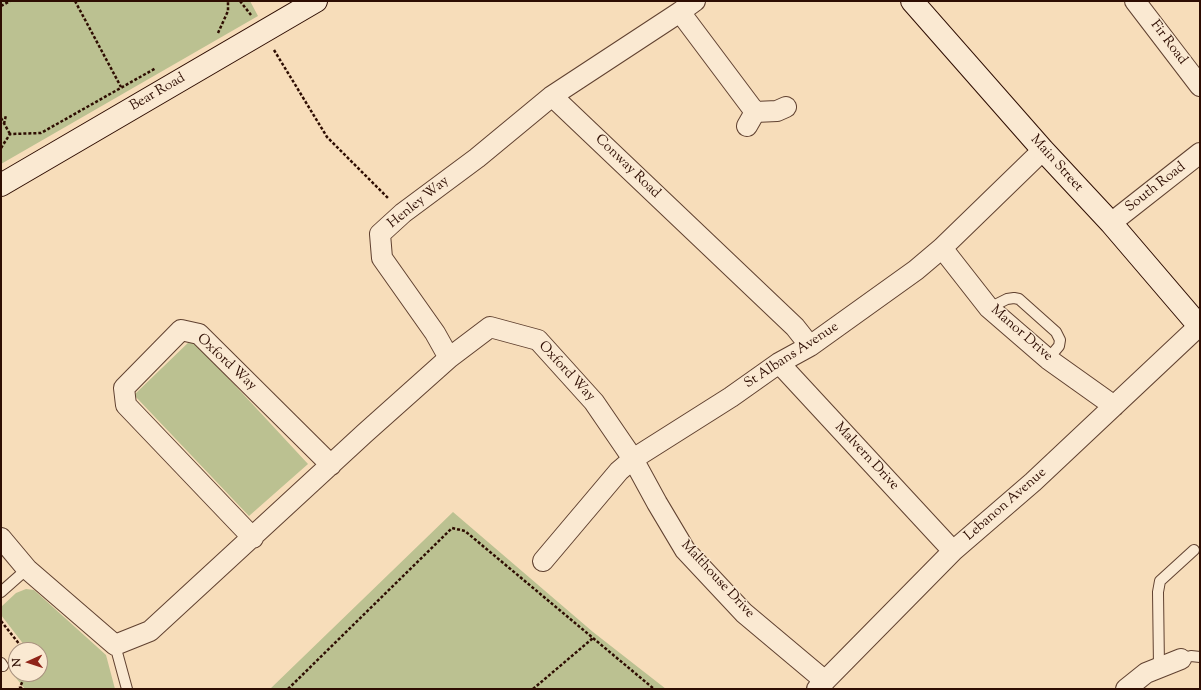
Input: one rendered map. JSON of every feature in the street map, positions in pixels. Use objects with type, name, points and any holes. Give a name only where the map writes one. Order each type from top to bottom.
[{"type":"street","name":"Bear Road","points":[[1,185],[316,1]]},
{"type":"street","name":"Main Street","points":[[912,1],[1043,150],[1111,223],[1200,327]]},
{"type":"street","name":"Fir Road","points":[[1136,1],[1200,86]]},
{"type":"street","points":[[552,96],[687,7],[751,119],[786,107]]},
{"type":"street","name":"Henley Way","points":[[449,358],[435,333],[382,258],[380,234],[403,213],[477,158],[552,96]]},
{"type":"street","name":"Conway Road","points":[[552,96],[795,327],[810,346]]},
{"type":"street","name":"St Albans Avenue","points":[[543,561],[619,471],[633,460],[730,397],[779,363],[810,346],[916,270],[942,248],[1043,150]]},
{"type":"street","name":"South Road","points":[[1111,223],[1200,153]]},
{"type":"street","name":"Manor Drive","points":[[942,248],[989,308],[1048,359],[1114,406]]},
{"type":"street","name":"Oxford Way","points":[[115,645],[150,631],[253,538],[330,465],[449,358],[490,327],[538,340],[594,402],[633,460]]},
{"type":"street","name":"Lebanon Avenue","points":[[821,685],[953,551],[1033,482],[1200,327]]},
{"type":"street","name":"Oxford Way","points":[[253,538],[126,405],[124,388],[181,330],[199,334],[330,465]]},
{"type":"street","name":"Malvern Drive","points":[[779,363],[953,551]]},
{"type":"street","name":"Malthouse Drive","points":[[633,460],[686,550],[744,613],[821,685]]},
{"type":"street","points":[[1,538],[27,569],[115,645]]},
{"type":"street","points":[[1126,689],[1146,673],[1159,667],[1190,658]]},
{"type":"lane","points":[[1159,667],[1158,592],[1160,581],[1194,550]]},
{"type":"lane","points":[[1,592],[27,569]]},
{"type":"lane","points":[[115,645],[127,689]]},
{"type":"path","points":[[1,6],[10,1]]},
{"type":"path","points":[[75,1],[121,87]]},
{"type":"path","points":[[218,34],[228,11],[228,1]]},
{"type":"path","points":[[265,31],[275,52],[328,137],[403,213]]},
{"type":"path","points":[[10,134],[41,133],[163,64]]},
{"type":"path","points":[[4,124],[6,115]]},
{"type":"path","points":[[1,118],[10,134]]},
{"type":"path","points":[[1,148],[10,134]]},
{"type":"path","points":[[288,689],[452,528],[466,530],[654,689]]},
{"type":"path","points":[[1,621],[18,642]]},
{"type":"path","points":[[533,689],[593,638]]},
{"type":"green space","points":[[1,1],[250,1],[258,16],[1,164]]},
{"type":"green space","points":[[192,339],[308,464],[249,516],[134,395]]},
{"type":"green space","points":[[453,512],[593,632],[666,689],[270,689]]},
{"type":"green space","points":[[26,589],[34,590],[106,655],[115,689],[25,689],[19,682],[48,682],[48,642],[22,642],[1,615],[1,607],[16,593]]}]
